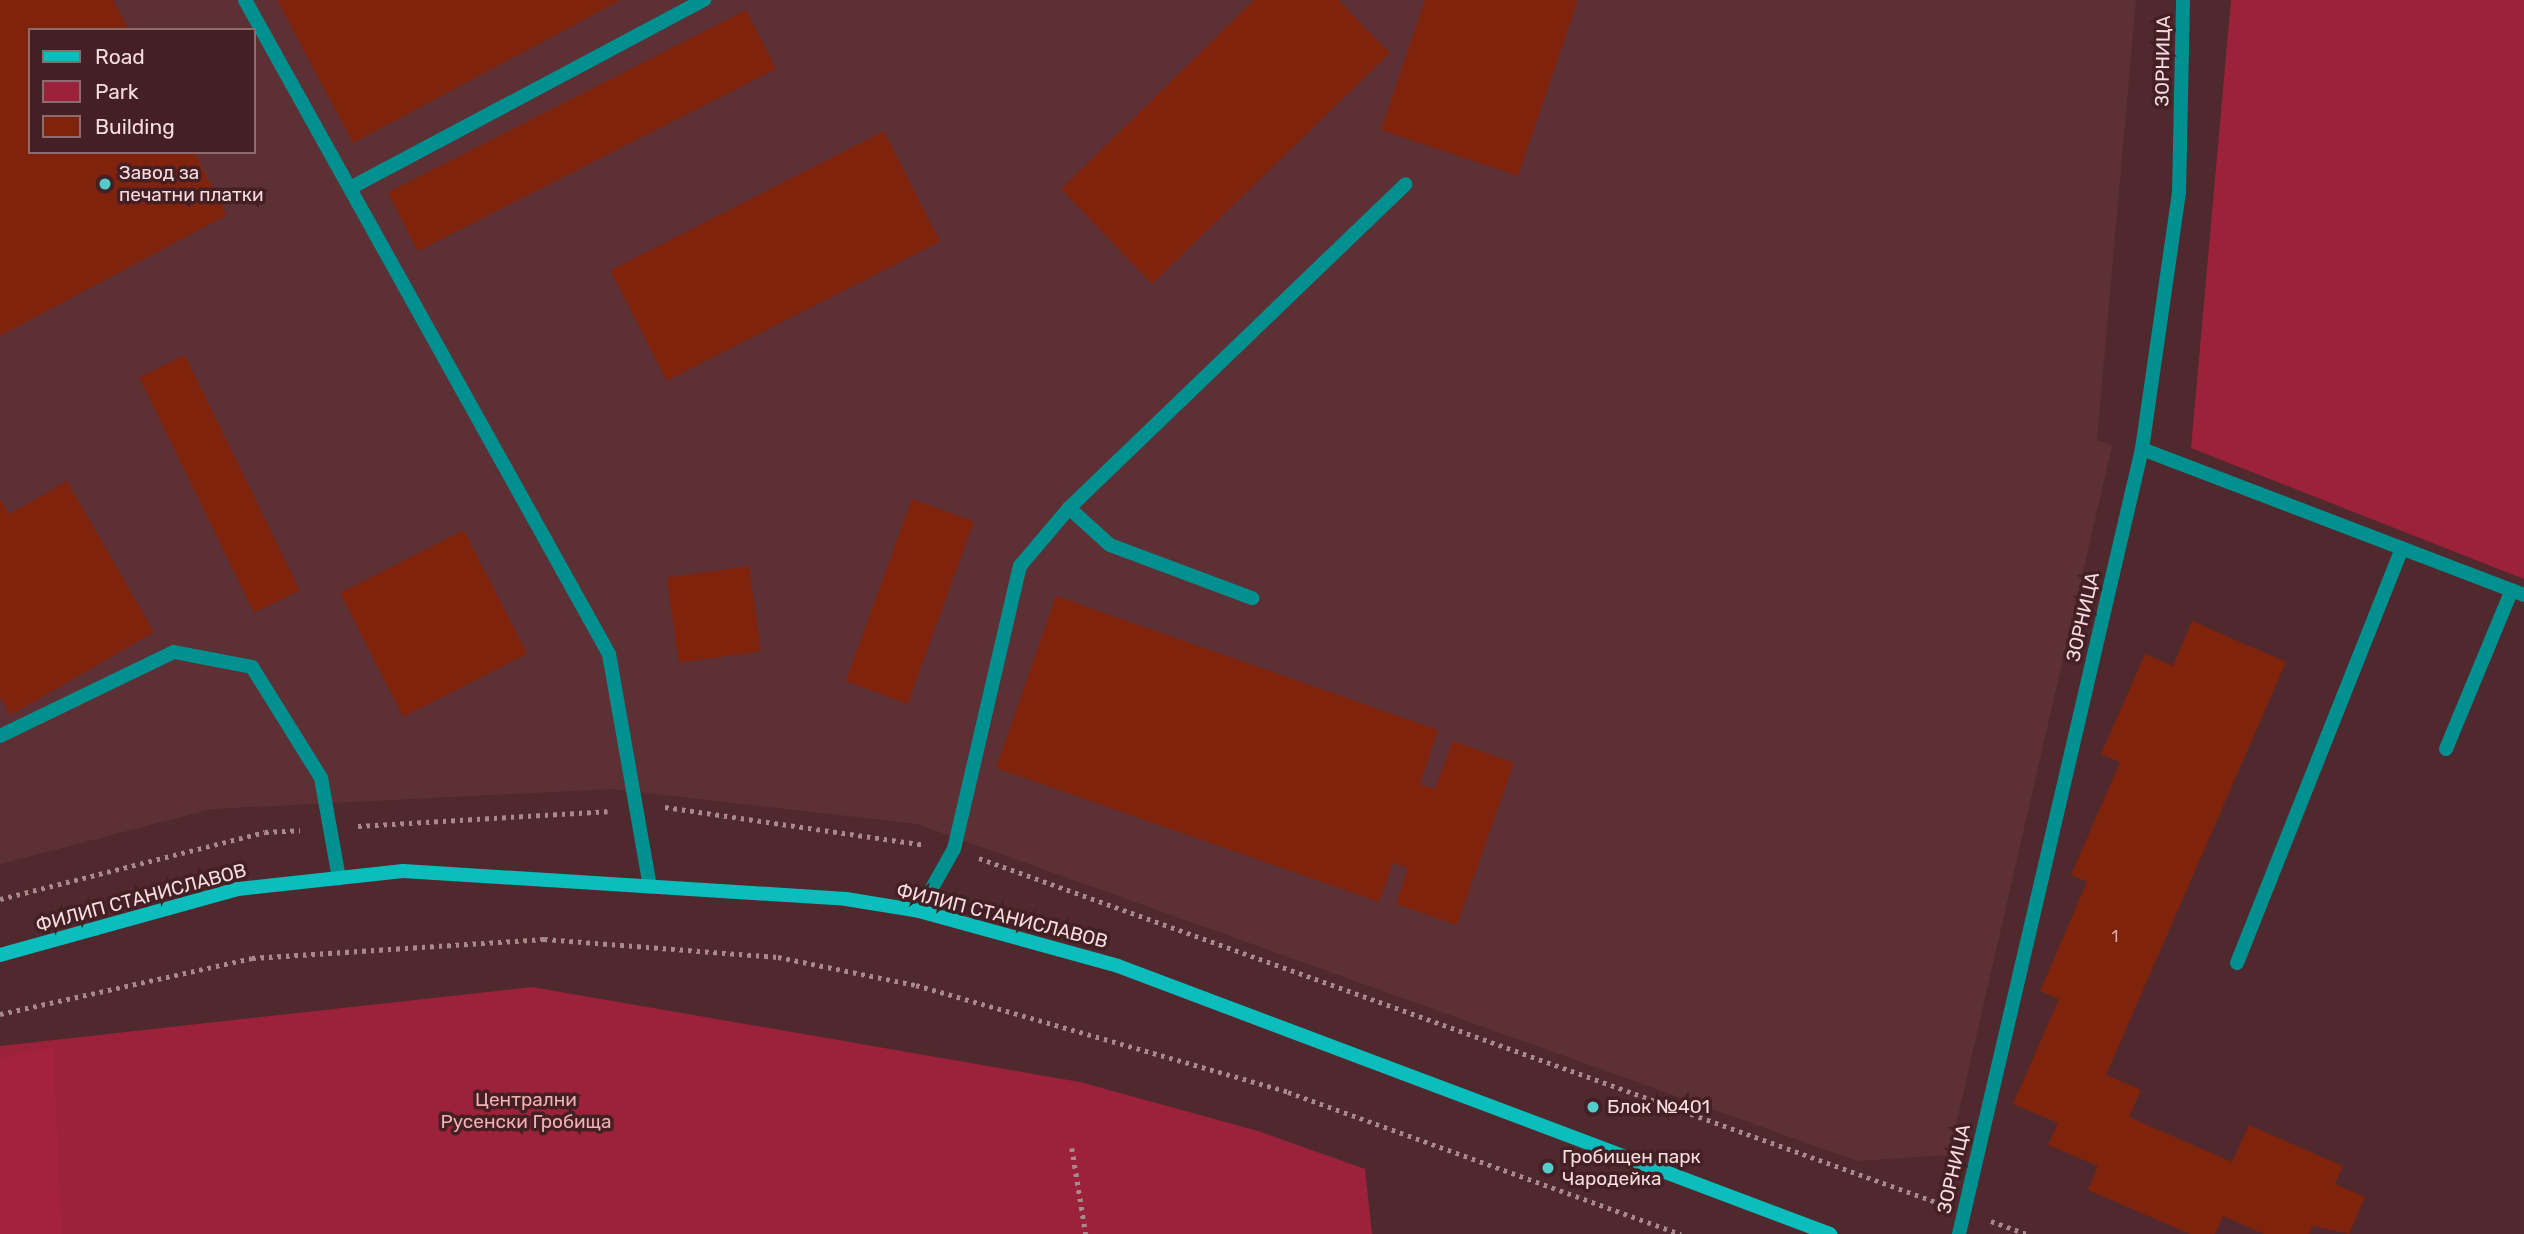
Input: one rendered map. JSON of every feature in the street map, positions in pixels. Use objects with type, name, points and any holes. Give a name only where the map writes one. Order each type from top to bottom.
[{"type":"main road","name":"ФИЛИП СТАНИСЛАВОВ","points":[[0,955],[239,889],[403,871],[650,886],[919,911],[1118,966],[1830,1234]]},
{"type":"street","points":[[245,0],[352,187],[609,654],[650,886]]},
{"type":"street","points":[[352,187],[704,0]]},
{"type":"street","name":"ЗОРНИЦА","points":[[1959,1234],[2142,449],[2179,193],[2183,0]]},
{"type":"street","points":[[919,911],[954,849],[1020,566],[1069,508],[1406,184]]},
{"type":"street","points":[[2142,449],[2518,592],[2446,749]]},
{"type":"street","points":[[1069,508],[1110,545],[1252,598]]},
{"type":"street","points":[[2237,963],[2402,549]]},
{"type":"street","points":[[0,736],[174,652],[252,667],[321,778],[339,878]]},
{"type":"path","points":[[0,1014],[252,958],[544,939],[778,957],[916,985],[1288,1092],[1681,1234]]},
{"type":"path","points":[[1072,1148],[1086,1234]]},
{"type":"shaded area","points":[[0,0],[2136,0],[2097,440],[2112,446],[1949,1155],[1857,1161],[917,824],[612,789],[212,809],[0,864]]},
{"type":"shaded area","points":[[53,1047],[62,1234],[0,1234],[0,1058]]},
{"type":"green space","points":[[2231,0],[2524,0],[2524,579],[2191,448]]},
{"type":"green space","name":"Централни Русенски Гробища","points":[[532,987],[1080,1082],[1258,1131],[1365,1169],[1372,1234],[0,1234],[0,1046]]},
{"type":"building","name":"Завод за печатни платки","points":[[0,0],[113,0],[128,28],[28,28],[28,154],[195,154],[227,215],[0,336]]},
{"type":"building","points":[[277,0],[621,0],[353,143]]},
{"type":"building","points":[[1254,0],[1338,0],[1390,53],[1152,284],[1061,189]]},
{"type":"building","points":[[1425,0],[1578,0],[1518,176],[1381,130]]},
{"type":"building","points":[[746,10],[776,69],[418,251],[388,193]]},
{"type":"building","points":[[884,131],[940,241],[667,381],[610,270]]},
{"type":"building","points":[[185,355],[300,590],[254,613],[139,377]]},
{"type":"building","points":[[67,481],[154,632],[11,715],[0,697],[0,499],[9,514]]},
{"type":"building","points":[[912,499],[974,522],[908,704],[846,681]]},
{"type":"building","points":[[464,530],[527,654],[403,717],[340,593]]},
{"type":"building","points":[[749,566],[761,651],[679,663],[667,578]]},
{"type":"building","points":[[1056,596],[1438,730],[1420,784],[1435,789],[1453,741],[1514,763],[1457,925],[1396,904],[1408,868],[1393,863],[1379,902],[996,768]]},
{"type":"building","points":[[2192,621],[2286,662],[2106,1075],[2141,1090],[2129,1117],[2232,1162],[2249,1125],[2343,1166],[2335,1184],[2365,1197],[2349,1234],[2313,1226],[2309,1234],[2264,1234],[2223,1216],[2215,1234],[2190,1234],[2088,1190],[2098,1166],[2048,1145],[2058,1123],[2013,1104],[2059,999],[2040,991],[2087,882],[2071,875],[2120,762],[2101,754],[2145,654],[2173,666]]},
{"type":"place","name":"Завод за печатни платки","points":[[105,184]]},
{"type":"place","name":"Блок №401","points":[[1593,1107]]},
{"type":"place","name":"Гробищен парк Чародейка","points":[[1548,1168]]}]
